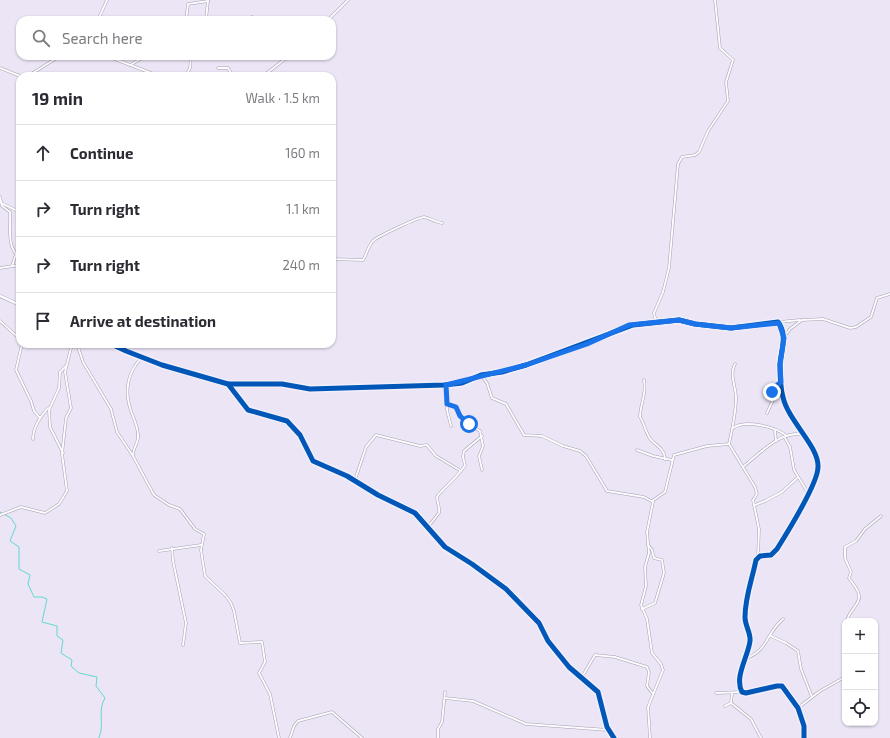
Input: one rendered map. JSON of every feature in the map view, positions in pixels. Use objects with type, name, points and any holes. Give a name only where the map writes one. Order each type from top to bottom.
[{"type":"street","points":[[100,16],[107,0]]},
{"type":"street","points":[[186,16],[188,4],[208,0],[206,16]]},
{"type":"street","points":[[332,16],[348,0]]},
{"type":"street","points":[[659,321],[655,318],[654,313],[663,292],[669,268],[678,164],[684,156],[695,155],[699,152],[709,129],[728,101],[726,82],[733,60],[720,48],[715,0]]},
{"type":"street","points":[[34,72],[54,60]]},
{"type":"street","points":[[117,60],[148,72]]},
{"type":"street","points":[[130,65],[139,60]]},
{"type":"street","points":[[188,72],[191,60]]},
{"type":"street","points":[[268,72],[283,60]]},
{"type":"street","points":[[0,68],[16,74]]},
{"type":"street","points":[[218,68],[228,68],[230,72]]},
{"type":"street","points":[[0,197],[1,203],[10,212],[9,233],[16,254],[12,266]]},
{"type":"street","points":[[1,203],[16,210]]},
{"type":"street","points":[[336,259],[363,260],[374,240],[383,234],[400,228],[404,224],[418,218],[425,218],[442,223]]},
{"type":"street","points":[[0,268],[16,266]]},
{"type":"street","points":[[120,348],[142,358],[228,384],[282,384],[310,389],[446,385],[467,381],[481,375],[508,371],[559,354],[624,327],[659,321],[679,320],[695,324],[731,328],[778,322],[823,319],[850,328],[856,327],[871,317],[877,298],[890,294]]},
{"type":"street","points":[[0,296],[16,303]]},
{"type":"street","points":[[0,320],[16,335]]},
{"type":"street","points":[[758,557],[771,554],[777,549],[815,483],[818,466],[814,452],[785,406],[781,382],[780,365],[784,338],[790,329],[802,320]]},
{"type":"street","points":[[778,322],[784,338]]},
{"type":"street","points":[[21,348],[16,370],[34,412],[40,418]]},
{"type":"street","points":[[0,515],[21,507],[45,513],[59,504],[67,491],[63,452],[66,418],[70,409],[65,373],[71,348]]},
{"type":"street","points":[[78,348],[83,362],[111,409],[117,432],[133,456],[154,496],[169,505],[180,509],[195,529],[204,534],[201,552],[205,576],[226,596],[231,603],[240,643],[262,642],[265,662],[259,673],[270,694],[279,738]]},
{"type":"street","points":[[133,456],[133,449],[138,439],[138,433],[130,407],[127,383],[132,370],[142,358]]},
{"type":"street","points":[[735,364],[733,368],[733,386],[736,394],[736,408],[729,444],[744,466],[755,487],[757,493],[753,500],[759,529],[758,557],[747,597],[745,620],[750,640],[740,684],[742,692]]},
{"type":"street","points":[[33,439],[35,427],[49,407],[59,388],[60,372],[66,365]]},
{"type":"street","points":[[481,375],[487,383],[492,398],[506,404],[524,435],[542,436],[583,453],[607,492],[644,497],[652,501]]},
{"type":"street","points":[[644,380],[645,396],[641,404],[640,417],[644,421],[649,438],[662,448],[665,458]]},
{"type":"street","points":[[767,413],[773,400],[773,390],[781,382]]},
{"type":"street","points":[[228,384],[248,410],[287,422],[300,435],[313,461],[355,480],[378,495],[415,513],[427,528],[438,538],[444,547],[472,564],[506,589],[539,623],[548,641],[566,663],[599,694],[608,730],[614,738]]},
{"type":"street","points":[[446,385],[447,410],[451,426]]},
{"type":"street","points":[[447,404],[456,407],[462,418],[478,428],[482,436],[483,446],[479,456],[482,470]]},
{"type":"street","points":[[49,407],[50,425],[53,436],[63,452]]},
{"type":"street","points":[[732,429],[744,423],[768,427],[786,437],[790,447],[794,470],[808,493]]},
{"type":"street","points":[[775,431],[776,441]]},
{"type":"street","points":[[744,466],[768,445],[786,437],[798,434],[803,436]]},
{"type":"street","points":[[355,480],[366,447],[376,435],[420,446],[427,445],[436,456],[461,471]]},
{"type":"street","points":[[427,528],[439,513],[437,498],[439,492],[452,482],[465,465],[463,457],[464,451],[482,436]]},
{"type":"street","points":[[652,501],[665,492],[672,460],[677,454],[707,446],[729,444]]},
{"type":"street","points":[[637,450],[672,460]]},
{"type":"street","points":[[755,505],[782,492],[798,478]]},
{"type":"street","points":[[650,738],[648,707],[662,675],[663,668],[652,653],[646,618],[642,609],[642,597],[646,586],[645,567],[649,553],[647,532],[649,517],[653,506],[652,501]]},
{"type":"street","points":[[848,618],[850,612],[858,602],[859,596],[849,578],[851,572],[845,558],[845,548],[856,541],[865,529],[881,516]]},
{"type":"street","points":[[159,551],[202,545]]},
{"type":"street","points":[[642,609],[655,603],[664,573],[662,560],[654,558],[652,550],[648,545]]},
{"type":"street","points":[[172,548],[173,561],[186,623],[183,645]]},
{"type":"street","points":[[745,659],[757,654],[783,619]]},
{"type":"street","points":[[771,636],[788,643],[798,651],[802,671],[812,697]]},
{"type":"street","points":[[582,677],[595,656],[615,657],[647,667],[649,672],[647,686],[653,694]]},
{"type":"street","points":[[798,708],[812,697],[842,679]]},
{"type":"street","points":[[716,692],[746,693],[781,686],[798,708],[805,727],[804,738]]},
{"type":"street","points":[[438,738],[438,729],[442,723],[445,692]]},
{"type":"street","points":[[731,703],[732,693]]},
{"type":"street","points":[[445,698],[470,700],[524,723],[608,730]]},
{"type":"street","points":[[725,706],[731,703]]},
{"type":"street","points":[[731,703],[751,718],[761,738]]},
{"type":"street","points":[[290,738],[294,726],[298,721],[332,712],[362,738]]},
{"type":"waterway","points":[[0,512],[11,518],[16,526],[10,541],[19,547],[19,569],[30,575],[28,584],[34,597],[42,597],[47,599],[42,622],[57,626],[57,636],[63,640],[61,653],[72,660],[71,666],[79,673],[97,677],[96,686],[105,698],[101,712],[101,733],[99,738]]},
{"type":"cycle path","points":[[228,384],[282,384],[310,389],[444,385],[462,383],[481,375],[502,372],[526,365],[633,325],[679,320],[695,324],[731,328],[778,322],[783,332],[780,364],[783,397],[791,415],[814,451],[818,467],[817,474],[808,496],[777,549],[771,555],[760,556],[756,560],[746,602],[745,620],[750,635],[750,641],[740,673],[740,686],[742,692],[746,693],[782,686],[798,708],[804,726],[804,738]]},
{"type":"cycle path","points":[[120,348],[162,365],[228,384],[248,410],[287,421],[300,435],[313,461],[347,476],[378,495],[415,513],[445,547],[472,564],[506,589],[539,623],[548,641],[569,667],[598,692],[607,727],[614,738]]},
{"type":"route","points":[[469,424],[460,416],[456,407],[447,404],[446,385],[462,383],[481,375],[508,371],[587,344],[620,328],[653,322],[679,320],[695,324],[731,328],[778,322],[784,338],[780,365],[781,382],[773,389],[772,392]]}]
